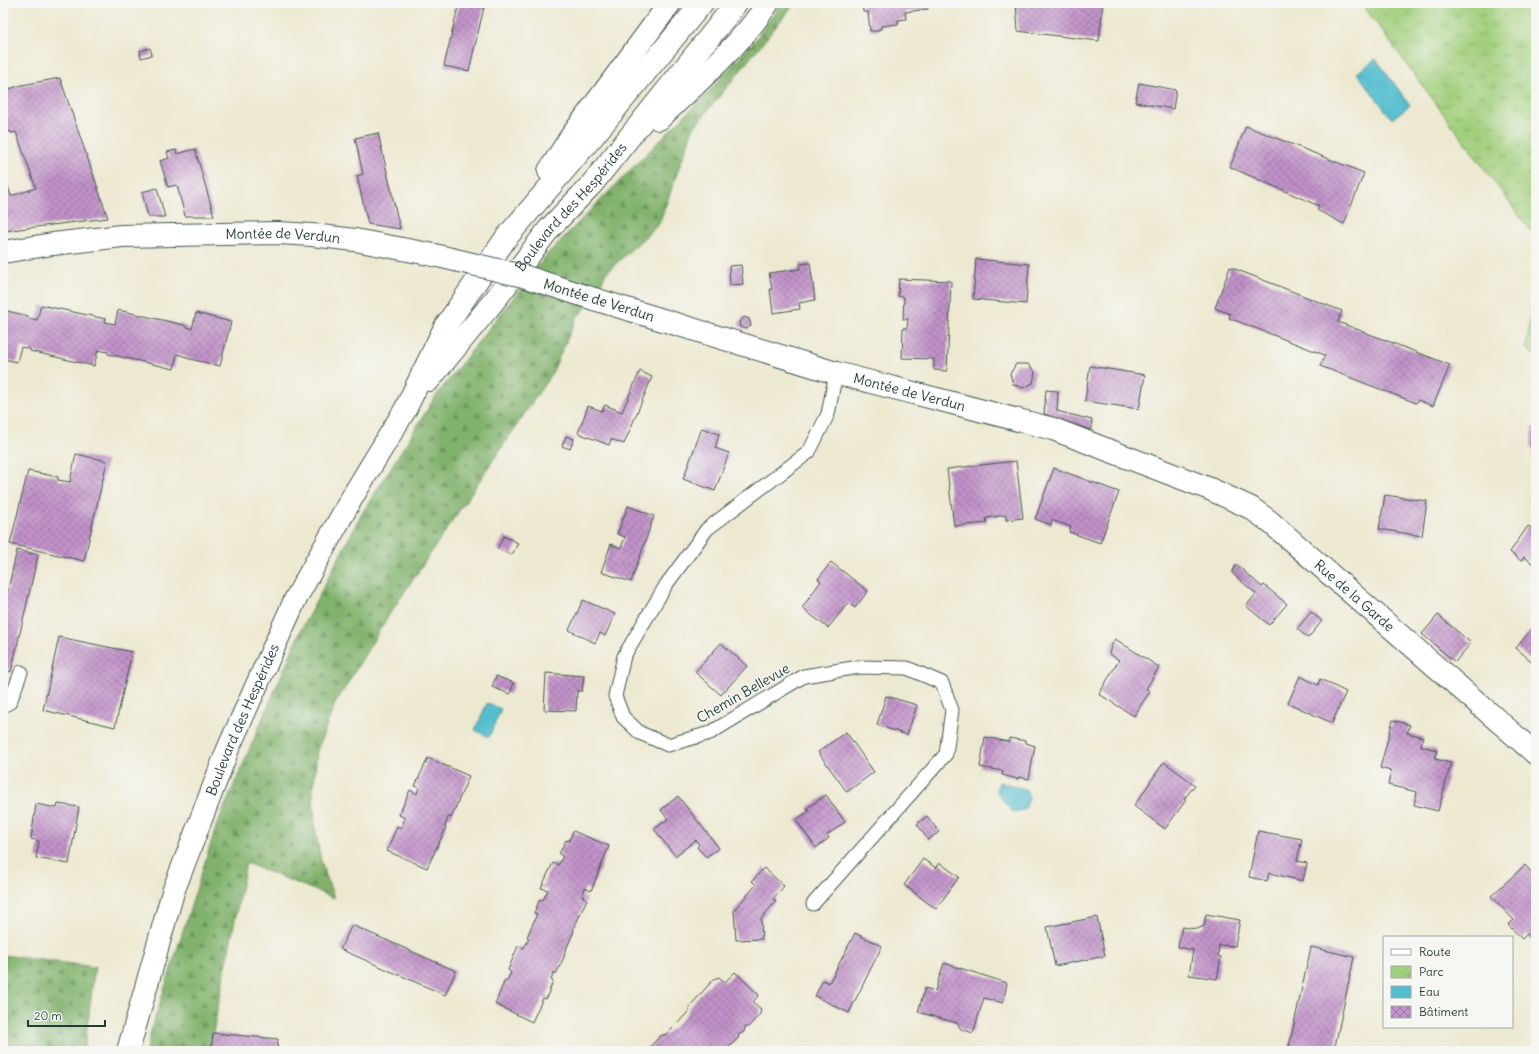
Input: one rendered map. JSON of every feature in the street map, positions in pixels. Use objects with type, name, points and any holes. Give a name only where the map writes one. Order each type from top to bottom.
[{"type":"main road","points":[[506,238],[570,138],[670,3]]},
{"type":"main road","name":"Boulevard des Hespérides","points":[[128,1051],[173,892],[228,749],[296,600],[354,494],[405,410],[445,327],[506,238],[594,135],[702,3]]},
{"type":"main road","name":"Boulevard des Hespérides","points":[[405,410],[498,296],[549,229],[591,185],[736,3]]},
{"type":"main road","points":[[591,185],[720,60],[758,18],[768,3]]},
{"type":"main road","name":"Montée de Verdun","points":[[3,252],[52,244],[122,236],[279,233],[355,240],[434,255],[523,276],[836,373],[1053,429],[1154,468]]},
{"type":"main road","name":"Rue de la Garde","points":[[1154,468],[1210,489],[1251,508],[1269,521],[1536,754]]},
{"type":"lane","name":"Chemin Bellevue","points":[[813,904],[946,754],[952,710],[942,683],[907,668],[859,667],[804,676],[710,734],[668,745],[640,733],[622,717],[615,696],[624,656],[666,585],[707,529],[809,452],[828,414],[836,373]]},
{"type":"lane","points":[[3,706],[10,702],[21,672]]},
{"type":"green space","points":[[781,3],[795,3],[693,129],[659,224],[606,273],[594,299],[577,317],[552,373],[387,618],[334,706],[317,751],[313,795],[315,827],[321,861],[334,898],[246,863],[213,1033],[211,1051],[146,1051],[216,827],[300,632],[360,517],[435,397],[549,252],[711,89],[757,38]]},
{"type":"green space","points":[[1361,3],[1536,3],[1536,238]]},
{"type":"green space","points":[[1536,278],[1536,357],[1526,348]]},
{"type":"green space","points":[[3,955],[95,967],[84,1051],[3,1051]]},
{"type":"water","points":[[1376,59],[1410,105],[1392,119],[1357,73]]},
{"type":"water","points":[[487,703],[501,709],[489,737],[475,730]]},
{"type":"water","points":[[999,782],[1026,789],[1029,799],[1024,810],[1013,812],[996,790]]},
{"type":"building","points":[[459,3],[485,3],[469,71],[444,66]]},
{"type":"building","points":[[862,3],[927,3],[928,9],[905,12],[906,19],[898,20],[898,24],[881,26],[881,29],[878,29],[878,31],[870,31],[868,12],[863,12]]},
{"type":"building","points":[[1016,3],[1103,3],[1099,41],[1018,31]]},
{"type":"building","points":[[150,48],[152,55],[141,58],[140,51]]},
{"type":"building","points":[[60,78],[108,218],[3,231],[3,182],[6,181],[11,196],[36,188],[16,132],[11,133],[10,131],[3,134],[3,91],[22,85]]},
{"type":"building","points":[[1139,83],[1176,90],[1173,109],[1135,102]]},
{"type":"building","points":[[1246,126],[1364,173],[1344,224],[1317,210],[1319,206],[1230,167]]},
{"type":"building","points":[[378,133],[400,229],[368,224],[357,176],[363,174],[355,138]]},
{"type":"building","points":[[195,149],[214,216],[185,216],[177,185],[168,187],[160,161],[169,158],[167,152],[176,150],[177,154]]},
{"type":"building","points":[[157,188],[165,217],[148,217],[142,192]]},
{"type":"building","points":[[976,259],[1029,264],[1026,304],[973,299]]},
{"type":"building","points":[[810,263],[815,300],[799,303],[800,309],[773,313],[770,289],[772,289],[769,273],[800,269],[800,264]]},
{"type":"building","points":[[741,265],[743,284],[730,285],[729,266]]},
{"type":"building","points":[[1230,267],[1342,311],[1338,322],[1450,365],[1433,406],[1418,400],[1416,403],[1320,366],[1325,355],[1229,318],[1230,314],[1215,308]]},
{"type":"building","points":[[899,279],[951,281],[947,371],[934,370],[934,359],[902,358],[903,328],[907,328],[908,319],[903,319],[904,297],[898,296]]},
{"type":"building","points":[[41,305],[106,319],[105,322],[115,324],[118,310],[184,325],[192,329],[196,313],[231,322],[220,366],[186,358],[187,357],[177,354],[174,369],[108,354],[108,352],[98,350],[94,366],[30,351],[30,349],[21,347],[17,362],[3,359],[3,310],[28,316],[28,318],[37,320]]},
{"type":"building","points":[[744,317],[749,319],[751,325],[746,329],[740,327],[739,322]]},
{"type":"building","points":[[1016,364],[1028,364],[1035,372],[1033,383],[1023,388],[1013,384],[1010,374]]},
{"type":"building","points":[[1090,366],[1145,375],[1139,409],[1085,401]]},
{"type":"building","points":[[640,371],[652,377],[624,444],[611,439],[609,445],[578,433],[588,406],[602,411],[605,405],[622,412]]},
{"type":"building","points":[[1046,390],[1058,391],[1057,411],[1092,420],[1091,430],[1044,414]]},
{"type":"building","points":[[1532,427],[1536,427],[1536,449],[1531,449]]},
{"type":"building","points":[[702,428],[719,434],[715,448],[729,453],[715,491],[683,479]]},
{"type":"building","points":[[566,436],[574,439],[570,449],[562,446]]},
{"type":"building","points":[[76,454],[107,461],[84,561],[10,544],[28,471],[58,477],[58,480],[70,482]]},
{"type":"building","points":[[1535,460],[1536,473],[1534,473]]},
{"type":"building","points":[[1016,461],[1023,518],[1006,520],[1006,515],[986,518],[987,523],[954,526],[947,469]]},
{"type":"building","points":[[1054,468],[1119,492],[1100,543],[1069,532],[1071,527],[1052,520],[1051,525],[1035,519]]},
{"type":"building","points":[[1385,495],[1427,501],[1422,536],[1379,529]]},
{"type":"building","points":[[628,506],[654,516],[631,582],[601,572],[611,544],[621,548],[625,537],[617,534]]},
{"type":"building","points":[[1528,526],[1536,531],[1536,566],[1524,557],[1521,561],[1510,552]]},
{"type":"building","points":[[504,536],[518,543],[512,555],[497,549]]},
{"type":"building","points":[[17,550],[38,555],[11,672],[3,670],[3,612]]},
{"type":"building","points":[[831,562],[868,591],[855,608],[848,603],[828,628],[802,608],[821,581],[818,579]]},
{"type":"building","points":[[1236,564],[1262,587],[1264,585],[1287,604],[1269,625],[1246,606],[1256,594],[1232,573]]},
{"type":"building","points":[[583,600],[615,614],[605,636],[600,633],[595,643],[569,630]]},
{"type":"building","points":[[1311,612],[1322,621],[1308,638],[1297,629]]},
{"type":"building","points":[[1438,615],[1471,643],[1455,662],[1422,634]]},
{"type":"building","points":[[1534,626],[1536,628],[1536,665],[1516,648]]},
{"type":"building","points":[[59,637],[132,652],[115,727],[43,710]]},
{"type":"building","points":[[1115,639],[1159,667],[1146,689],[1150,691],[1134,716],[1099,694],[1119,660],[1109,654]]},
{"type":"building","points":[[721,643],[747,666],[721,695],[695,672]]},
{"type":"building","points":[[546,673],[584,676],[582,691],[577,691],[576,711],[544,710]]},
{"type":"building","points":[[496,676],[514,683],[510,694],[492,687]]},
{"type":"building","points":[[1300,676],[1318,685],[1320,679],[1346,692],[1332,723],[1288,703]]},
{"type":"building","points":[[886,696],[917,705],[907,735],[877,725]]},
{"type":"building","points":[[1393,720],[1410,725],[1407,733],[1423,737],[1421,746],[1437,750],[1435,759],[1451,763],[1438,811],[1414,805],[1417,792],[1388,785],[1391,771],[1380,768]]},
{"type":"building","points":[[846,732],[874,772],[847,792],[818,752]]},
{"type":"building","points":[[985,737],[1009,742],[1009,738],[1026,741],[1026,743],[1035,746],[1029,779],[1018,777],[1018,779],[1002,775],[1003,771],[980,767]]},
{"type":"building","points":[[428,758],[469,776],[451,818],[448,817],[446,828],[427,868],[387,851],[397,826],[401,828],[405,818],[399,815],[410,790],[417,794],[419,787],[415,786]]},
{"type":"building","points":[[1164,762],[1195,785],[1184,799],[1186,800],[1165,829],[1134,806]]},
{"type":"building","points":[[826,795],[845,822],[827,835],[829,838],[816,848],[796,820],[809,811],[807,808]]},
{"type":"building","points":[[678,796],[719,848],[706,857],[697,847],[699,845],[696,840],[675,856],[654,829],[668,819],[661,810]]},
{"type":"building","points":[[36,804],[57,808],[58,804],[79,807],[69,864],[36,858],[39,841],[31,839]]},
{"type":"building","points":[[927,816],[939,832],[928,840],[917,824]]},
{"type":"building","points":[[573,831],[609,846],[591,891],[585,888],[582,896],[587,899],[573,930],[574,931],[564,954],[565,955],[556,974],[554,972],[551,980],[553,981],[546,999],[543,998],[532,1022],[495,1004],[505,980],[507,981],[511,972],[508,970],[518,946],[524,948],[537,914],[534,913],[540,899],[543,900],[548,890],[541,888],[553,863],[558,865],[563,856],[559,854],[566,840],[569,841]]},
{"type":"building","points":[[1258,831],[1302,839],[1297,861],[1307,863],[1303,881],[1269,873],[1267,881],[1249,877]]},
{"type":"building","points":[[923,859],[936,868],[940,863],[959,877],[936,909],[904,885]]},
{"type":"building","points":[[1525,865],[1536,877],[1536,944],[1527,934],[1522,939],[1508,925],[1514,920],[1491,896]]},
{"type":"building","points":[[764,868],[784,886],[773,899],[776,901],[761,919],[762,939],[736,940],[734,910],[756,885],[752,881]]},
{"type":"building","points":[[1206,914],[1240,920],[1235,946],[1219,945],[1218,956],[1221,957],[1217,979],[1189,975],[1193,950],[1178,947],[1182,927],[1197,929],[1204,926]]},
{"type":"building","points":[[1097,917],[1105,956],[1055,966],[1047,927]]},
{"type":"building","points":[[352,925],[456,971],[445,995],[340,949]]},
{"type":"building","points":[[855,933],[882,946],[849,1013],[815,996],[823,980],[829,983]]},
{"type":"building","points":[[1311,947],[1354,957],[1334,1051],[1288,1051]]},
{"type":"building","points":[[944,963],[1007,983],[1003,1003],[984,998],[973,1033],[961,1029],[957,1023],[918,1012],[925,988],[935,991]]},
{"type":"building","points":[[735,972],[759,995],[753,1002],[761,1009],[760,1014],[748,1027],[745,1027],[744,1032],[738,1035],[739,1037],[725,1051],[646,1051],[660,1036],[667,1034],[677,1024],[688,1012],[689,1007],[714,979],[719,977],[725,982]]},
{"type":"building","points":[[213,1033],[278,1039],[277,1051],[211,1051]]}]
